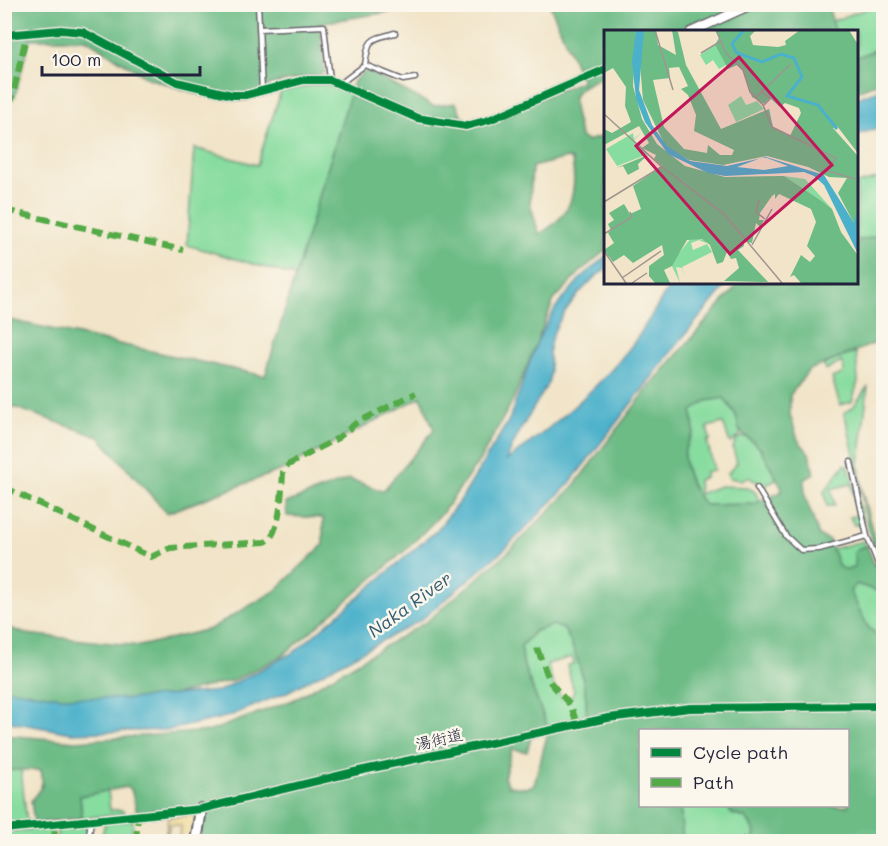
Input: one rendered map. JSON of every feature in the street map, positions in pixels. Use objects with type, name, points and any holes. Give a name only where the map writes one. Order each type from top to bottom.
[{"type":"street","points":[[695,30],[753,4]]},
{"type":"street","points":[[882,4],[884,11]]},
{"type":"street","points":[[4,35],[61,30],[83,32],[106,42],[157,73],[177,82],[232,95],[262,91],[304,80],[330,80],[417,118],[466,126],[489,120],[604,70]]},
{"type":"street","name":"湯街道","points":[[4,829],[201,809],[388,764],[608,718],[690,708],[884,706]]},
{"type":"street","points":[[196,842],[201,809]]},
{"type":"lane","points":[[258,4],[262,91]]},
{"type":"lane","points":[[259,29],[324,26],[330,80]]},
{"type":"lane","points":[[341,84],[365,64],[371,39],[395,33]]},
{"type":"lane","points":[[365,64],[403,80],[415,78]]},
{"type":"lane","points":[[851,462],[867,536],[884,579]]},
{"type":"lane","points":[[758,488],[786,536],[801,550],[819,549],[867,536]]},
{"type":"lane","points":[[88,842],[91,820]]},
{"type":"green space","points":[[5,5],[411,5],[407,9],[320,23],[325,73],[269,85],[245,100],[202,95],[148,78],[86,39],[30,39],[15,97],[5,95]]},
{"type":"green space","points":[[550,5],[828,5],[835,30],[604,30],[604,76],[577,91],[574,103],[580,136],[587,141],[604,136],[604,252],[581,271],[554,300],[513,400],[481,458],[443,512],[408,548],[282,656],[234,680],[125,707],[5,692],[5,626],[26,634],[140,646],[210,629],[275,591],[323,545],[323,518],[287,516],[286,503],[349,479],[383,491],[434,430],[421,397],[284,469],[167,513],[99,437],[5,404],[5,319],[265,376],[354,81],[366,70],[433,106],[456,103],[467,128],[582,81]],"holes":[[[567,158],[572,160],[574,173],[572,194],[565,212],[539,234],[530,203],[532,167]]]},
{"type":"green space","points":[[877,5],[883,47],[858,57],[858,30],[835,30],[832,21]]},
{"type":"green space","points":[[883,47],[883,81],[858,91],[858,57]]},
{"type":"green space","points":[[324,83],[351,92],[295,276],[187,245],[194,148],[257,165],[281,91]]},
{"type":"green space","points":[[883,177],[883,235],[858,241],[858,184]]},
{"type":"green space","points":[[883,235],[883,340],[809,370],[790,395],[790,415],[798,440],[809,453],[814,474],[804,480],[805,496],[819,536],[829,540],[839,567],[848,570],[855,566],[854,553],[859,548],[867,546],[883,587],[883,593],[857,584],[850,591],[868,627],[883,640],[883,841],[753,841],[755,832],[746,818],[732,814],[728,807],[849,807],[849,729],[639,729],[639,807],[680,807],[683,842],[199,841],[204,805],[137,812],[131,789],[127,787],[80,796],[82,818],[34,823],[31,801],[42,785],[41,770],[5,770],[4,735],[76,741],[210,731],[293,700],[426,622],[507,553],[572,488],[649,387],[738,284],[858,284],[858,241]],"holes":[[[724,398],[736,415],[739,430],[760,448],[782,488],[781,492],[754,504],[705,505],[694,489],[684,461],[684,452],[694,432],[692,411],[706,401]],[[553,625],[564,629],[578,661],[584,685],[586,720],[548,732],[534,785],[526,788],[509,786],[504,778],[512,749],[527,752],[533,731],[548,728],[524,667],[521,646],[535,631]]]},
{"type":"green space","points":[[856,352],[858,382],[852,402],[840,405],[832,378],[842,374],[844,370],[842,362],[826,370],[823,365]]},
{"type":"green space","points":[[868,386],[859,464],[862,491],[883,573],[870,534],[844,413],[854,406]]},
{"type":"green space","points":[[724,398],[736,415],[741,434],[730,443],[723,423],[707,427],[710,440],[707,441],[714,470],[705,472],[705,477],[698,480],[699,494],[720,486],[746,487],[754,491],[761,501],[754,504],[705,505],[694,489],[684,461],[684,452],[694,432],[692,411],[706,401]]},
{"type":"green space","points":[[743,436],[760,448],[777,480],[764,486],[748,477],[741,480],[729,478],[728,473],[737,463],[733,448],[736,440]]},
{"type":"green space","points":[[845,464],[849,467],[863,521],[860,525],[854,525],[850,517],[858,515],[851,484],[831,489],[835,506],[827,506],[824,492]]},
{"type":"green space","points":[[863,541],[867,546],[859,548],[856,566],[848,570],[839,568],[832,549]]},
{"type":"green space","points":[[856,584],[883,593],[883,640],[868,627],[850,591]]},
{"type":"green space","points":[[553,625],[564,629],[574,650],[584,685],[586,720],[548,728],[524,667],[521,646],[535,631]],"holes":[[[572,657],[574,663],[567,666],[574,691],[570,699],[563,699],[554,686],[547,664]]]},
{"type":"green space","points":[[4,770],[21,770],[27,824],[6,826]]},
{"type":"green space","points":[[108,790],[110,810],[122,810],[125,814],[82,818],[80,796]]},
{"type":"green space","points":[[680,807],[728,807],[732,814],[746,818],[755,832],[753,841],[683,841]]},
{"type":"green space","points":[[133,820],[132,841],[101,842],[105,822]]},
{"type":"green space","points":[[88,824],[85,841],[56,842],[58,827]]},
{"type":"green space","points":[[54,827],[51,841],[5,842],[5,832]]},
{"type":"sand","points":[[193,815],[196,817],[192,841],[182,841],[179,837],[181,826],[170,824],[165,842],[168,817]]},
{"type":"water","points":[[883,88],[883,126],[858,135],[858,98]]},
{"type":"water","name":"Naka River","points":[[604,258],[604,270],[579,294],[556,328],[549,351],[548,383],[520,431],[507,460],[558,420],[623,357],[671,284],[727,284],[679,342],[569,484],[506,548],[421,620],[287,692],[230,716],[169,730],[72,733],[5,721],[5,689],[62,697],[128,699],[219,691],[294,652],[437,530],[462,498],[509,420],[537,342],[556,307],[579,280]]},
{"type":"marked path","points":[[4,97],[12,99],[27,32]]},
{"type":"marked path","points":[[4,210],[183,250]]},
{"type":"marked path","points":[[4,487],[151,557],[170,548],[265,542],[270,538],[277,521],[283,472],[288,465],[338,438],[356,423],[416,393]]},
{"type":"marked path","points":[[537,648],[550,682],[571,706],[577,724]]},
{"type":"marked path","points":[[136,842],[138,816]]},
{"type":"marked path","points":[[53,842],[56,824]]},
{"type":"marked path","points":[[741,837],[744,842]]},
{"type":"cycle path","points":[[4,35],[61,30],[83,32],[177,82],[232,95],[246,95],[304,80],[330,80],[417,118],[466,126],[489,120],[604,70]]},
{"type":"cycle path","points":[[4,829],[201,809],[354,772],[608,718],[690,708],[884,706]]}]
